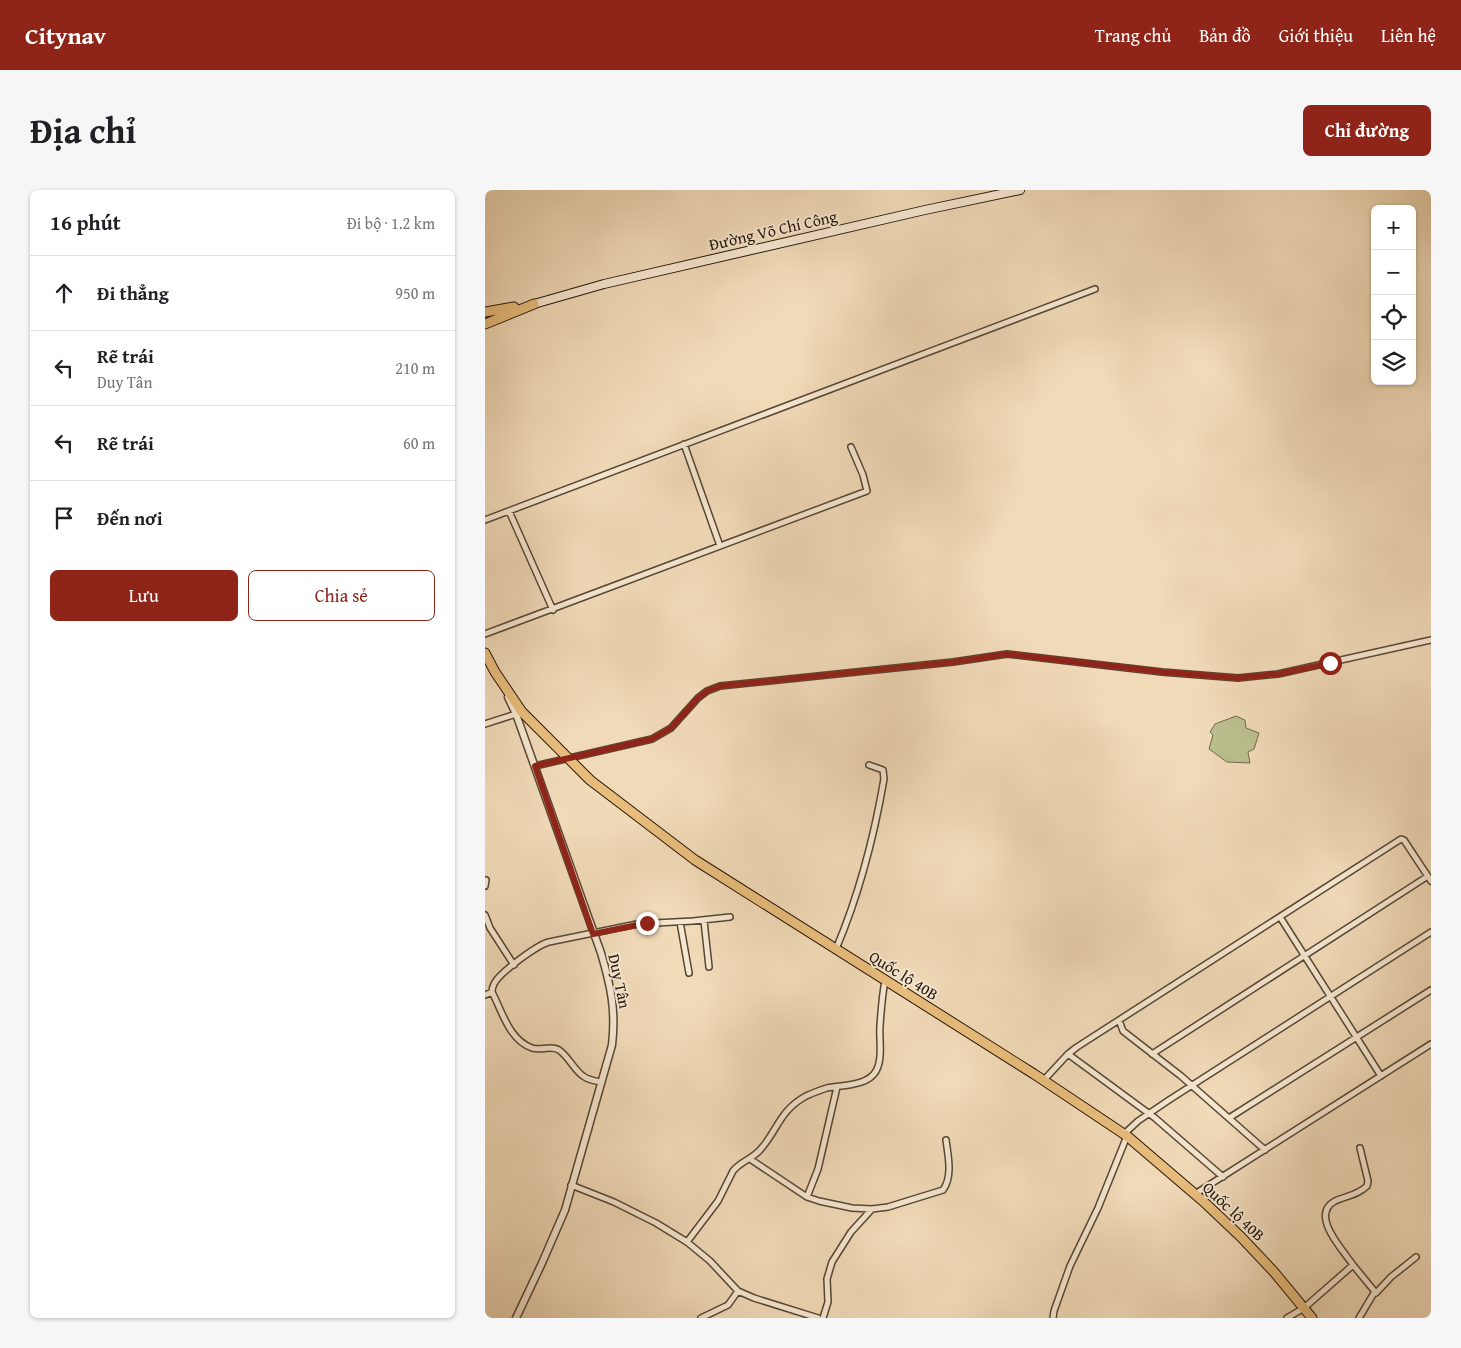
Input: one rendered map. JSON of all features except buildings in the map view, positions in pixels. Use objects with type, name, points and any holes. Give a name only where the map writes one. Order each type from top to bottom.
[{"type":"main road","name":"Đường Võ Chí Công","points":[[485,324],[534,304],[604,284],[1020,190]]},
{"type":"main road","name":"Đường Võ Chí Công","points":[[485,312],[534,304]]},
{"type":"main road","name":"Quốc lộ 40B","points":[[485,653],[500,680],[522,712],[590,780],[695,860],[1043,1081],[1125,1136],[1195,1195],[1248,1244],[1312,1318]]},
{"type":"street","points":[[485,520],[1095,288]]},
{"type":"street","points":[[684,444],[720,546]]},
{"type":"street","points":[[485,634],[867,491],[863,475],[851,447]]},
{"type":"street","points":[[509,511],[553,610]]},
{"type":"street","points":[[535,766],[652,739],[671,728],[698,698],[707,691],[720,686],[953,662],[1007,654],[1163,672],[1238,678],[1278,674],[1431,640]]},
{"type":"street","name":"Duy Tân","points":[[500,680],[516,714],[535,766],[610,983],[615,1021],[612,1045],[557,1228],[516,1318]]},
{"type":"street","points":[[485,724],[516,714]]},
{"type":"street","points":[[836,950],[859,885],[883,786],[883,770],[869,764]]},
{"type":"street","points":[[1043,1081],[1067,1054],[1279,917],[1402,839],[1404,840],[1429,879],[1304,956],[1152,1054]]},
{"type":"street","points":[[485,886],[486,880]]},
{"type":"street","points":[[485,915],[493,932],[514,965]]},
{"type":"street","points":[[601,1082],[583,1077],[559,1050],[551,1048],[535,1049],[517,1038],[510,1030],[492,992],[493,984],[496,980],[526,954],[544,943],[637,924],[704,921],[730,917]]},
{"type":"street","points":[[1279,917],[1381,1076]]},
{"type":"street","points":[[704,921],[709,967]]},
{"type":"street","points":[[680,922],[689,973]]},
{"type":"street","points":[[1053,1318],[1070,1266],[1098,1208],[1125,1136],[1149,1114],[1191,1086],[1431,932]]},
{"type":"street","points":[[687,1242],[718,1201],[736,1167],[750,1159],[764,1145],[776,1124],[789,1108],[815,1092],[868,1080],[877,1069],[882,996],[885,981]]},
{"type":"street","points":[[1229,1118],[1431,990]]},
{"type":"street","points":[[485,995],[492,992]]},
{"type":"street","points":[[1119,1020],[1123,1031],[1191,1086],[1265,1150]]},
{"type":"street","points":[[1195,1195],[1431,1044]]},
{"type":"street","points":[[1067,1054],[1149,1114],[1223,1177]]},
{"type":"street","points":[[807,1197],[818,1169],[837,1087]]},
{"type":"street","points":[[750,1159],[807,1197],[830,1204],[873,1210],[943,1190],[949,1173],[946,1140]]},
{"type":"street","points":[[1360,1148],[1368,1181],[1367,1186],[1351,1196],[1333,1202],[1326,1210],[1324,1216],[1329,1230],[1374,1293]]},
{"type":"street","points":[[571,1185],[614,1202],[687,1242],[710,1261],[738,1291],[754,1298],[818,1318]]},
{"type":"street","points":[[823,1318],[828,1302],[827,1279],[832,1262],[847,1238],[873,1210]]},
{"type":"street","points":[[1359,1318],[1374,1293],[1377,1293],[1391,1277],[1416,1257]]},
{"type":"street","points":[[1287,1318],[1304,1308],[1353,1265]]},
{"type":"street","points":[[701,1318],[728,1305],[738,1291]]},
{"type":"green space","points":[[1236,716],[1245,720],[1246,728],[1259,733],[1254,749],[1248,752],[1250,763],[1227,762],[1209,749],[1213,735],[1210,732],[1215,724]]},
{"type":"route","points":[[647,923],[593,934],[535,766],[652,739],[671,728],[698,698],[707,691],[720,686],[953,662],[1007,654],[1163,672],[1238,678],[1278,674],[1330,663]]}]
